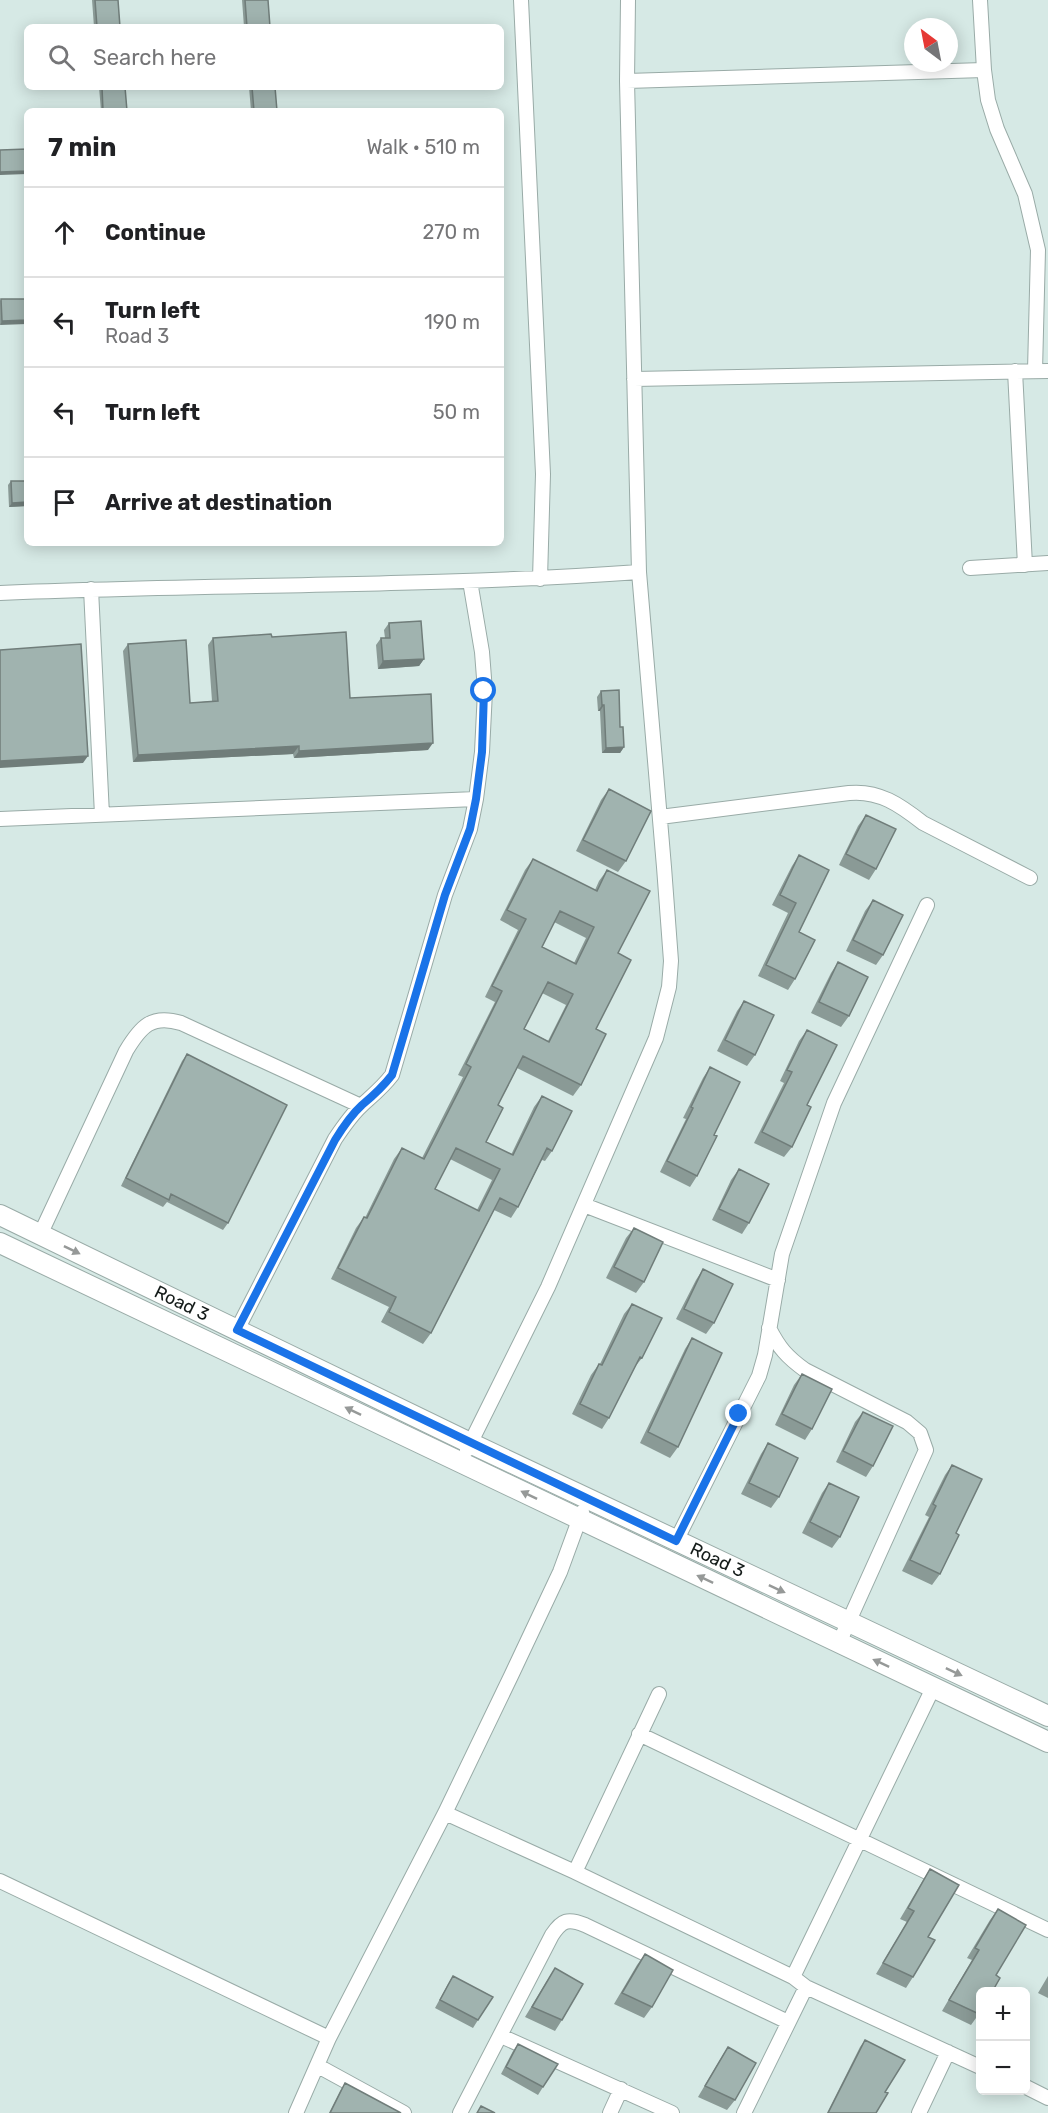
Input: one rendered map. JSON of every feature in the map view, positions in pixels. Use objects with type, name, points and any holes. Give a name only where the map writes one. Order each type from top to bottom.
[{"type":"street","points":[[521,0],[543,474],[540,579]]},
{"type":"street","points":[[460,1462],[548,1287],[656,1038],[669,987],[671,962],[639,572],[627,81],[628,0]]},
{"type":"street","points":[[634,379],[1041,371],[1038,250],[1025,194],[997,129],[988,100],[980,0]]},
{"type":"street","points":[[627,81],[984,70]]},
{"type":"street","points":[[1015,371],[1024,565]]},
{"type":"street","points":[[970,568],[1048,563]]},
{"type":"street","points":[[0,593],[540,579],[639,572]]},
{"type":"street","points":[[237,1330],[335,1140],[346,1123],[361,1106],[379,1092],[392,1075],[445,895],[470,829],[482,752],[484,691],[482,652],[470,581]]},
{"type":"street","points":[[91,589],[102,815]]},
{"type":"street","points":[[660,817],[849,793],[873,793],[909,811],[923,823],[1030,878]]},
{"type":"street","points":[[0,819],[476,799]]},
{"type":"street","points":[[676,1541],[759,1376],[787,1234],[834,1104],[927,905]]},
{"type":"street","points":[[40,1234],[126,1051],[135,1036],[151,1022],[166,1018],[181,1023],[361,1106]]},
{"type":"street","points":[[584,1205],[778,1280]]},
{"type":"street","name":"Road 3","points":[[0,1215],[470,1443],[1048,1716]]},
{"type":"street","name":"Road 3","points":[[0,1243],[1048,1742]]},
{"type":"street","points":[[769,1328],[779,1348],[790,1360],[805,1370],[907,1422],[920,1433],[926,1450],[838,1643]]},
{"type":"street","points":[[296,2113],[329,2038],[445,1813],[560,1572],[588,1499]]},
{"type":"street","points":[[793,1977],[933,1688]]},
{"type":"street","points":[[575,1872],[659,1694]]},
{"type":"street","points":[[639,1734],[1048,1930]]},
{"type":"street","points":[[445,1813],[575,1872],[793,1977],[806,1987],[976,2065]]},
{"type":"street","points":[[0,1881],[329,2038]]},
{"type":"street","points":[[460,2113],[552,1935],[558,1926],[566,1921],[575,1921],[585,1925],[788,2022]]},
{"type":"street","points":[[744,2113],[806,1987]]},
{"type":"street","points":[[501,2036],[672,2113]]},
{"type":"street","points":[[919,2113],[948,2052]]},
{"type":"street","points":[[318,2066],[404,2113]]},
{"type":"street","points":[[610,2113],[621,2089]]},
{"type":"street","points":[[1030,2089],[1048,2098]]},
{"type":"building","points":[[95,0],[118,0],[120,24],[97,24]]},
{"type":"building","points":[[245,0],[268,0],[270,24],[247,24]]},
{"type":"building","points":[[102,90],[125,90],[127,108],[103,108]]},
{"type":"building","points":[[252,90],[275,90],[277,108],[254,108]]},
{"type":"building","points":[[24,149],[24,171],[0,172],[0,150]]},
{"type":"building","points":[[1,299],[24,299],[24,320],[2,321]]},
{"type":"building","points":[[11,481],[24,481],[24,502],[12,503]]},
{"type":"building","points":[[421,621],[424,659],[383,661],[381,638],[390,638],[389,623]]},
{"type":"building","points":[[346,632],[350,698],[431,694],[433,743],[299,751],[299,746],[138,755],[128,644],[186,640],[190,703],[218,701],[213,638]]},
{"type":"building","points":[[81,644],[88,756],[0,761],[0,650]]},
{"type":"building","points":[[619,690],[620,727],[623,727],[624,747],[606,748],[601,691]]},
{"type":"building","points":[[609,789],[651,811],[626,861],[583,840]]},
{"type":"building","points":[[866,815],[896,829],[876,869],[846,854]]},
{"type":"building","points":[[799,855],[829,870],[799,932],[815,940],[795,979],[766,965],[796,903],[780,895]]},
{"type":"building","points":[[533,859],[597,891],[607,870],[650,891],[618,953],[631,960],[596,1029],[606,1034],[581,1085],[523,1056],[498,1105],[503,1108],[486,1142],[513,1155],[542,1096],[572,1111],[552,1151],[547,1148],[518,1207],[500,1198],[431,1333],[389,1312],[396,1297],[338,1268],[364,1217],[367,1218],[402,1148],[424,1159],[471,1067],[466,1064],[502,991],[492,986],[526,919],[507,910]],"holes":[[[560,911],[594,927],[576,964],[542,947]],[[548,982],[573,994],[549,1042],[524,1029]],[[456,1148],[500,1169],[479,1211],[435,1189]]]},
{"type":"building","points":[[873,900],[903,915],[883,955],[853,940]]},
{"type":"building","points":[[838,962],[868,977],[849,1016],[819,1002]]},
{"type":"building","points":[[744,1001],[774,1015],[755,1055],[725,1040]]},
{"type":"building","points":[[807,1030],[837,1045],[807,1105],[811,1107],[792,1147],[762,1132],[792,1072],[787,1070]]},
{"type":"building","points":[[187,1054],[287,1105],[228,1223],[171,1194],[169,1200],[126,1178]]},
{"type":"building","points":[[710,1067],[740,1082],[697,1176],[667,1161]]},
{"type":"building","points":[[739,1169],[769,1184],[749,1223],[719,1209]]},
{"type":"building","points":[[634,1228],[663,1242],[644,1282],[614,1267]]},
{"type":"building","points":[[703,1269],[733,1284],[714,1323],[684,1309]]},
{"type":"building","points":[[632,1304],[662,1318],[609,1418],[580,1404]]},
{"type":"building","points":[[692,1338],[722,1353],[678,1447],[648,1432]]},
{"type":"building","points":[[802,1374],[832,1389],[812,1429],[782,1414]]},
{"type":"building","points":[[863,1412],[893,1426],[873,1466],[843,1451]]},
{"type":"building","points":[[768,1443],[798,1458],[779,1497],[749,1483]]},
{"type":"building","points":[[952,1465],[982,1479],[956,1533],[959,1535],[940,1574],[910,1560],[936,1506],[933,1504]]},
{"type":"building","points":[[829,1483],[859,1497],[840,1537],[810,1522]]},
{"type":"building","points":[[930,1869],[959,1885],[928,1937],[935,1940],[913,1977],[883,1963],[914,1911],[908,1908]]},
{"type":"building","points":[[998,1909],[1026,1925],[996,1975],[1000,1978],[995,1987],[976,1987],[976,2013],[949,2000],[979,1950],[975,1948]]},
{"type":"building","points":[[645,1954],[673,1970],[652,2007],[622,1993]]},
{"type":"building","points":[[555,1968],[583,1984],[562,2020],[532,2007]]},
{"type":"building","points":[[453,1976],[493,1997],[478,2020],[440,2000]]},
{"type":"building","points":[[865,2040],[905,2060],[885,2092],[888,2093],[876,2113],[828,2113]]},
{"type":"building","points":[[518,2044],[558,2064],[543,2087],[506,2067]]},
{"type":"building","points":[[728,2047],[756,2063],[735,2100],[705,2086]]},
{"type":"building","points":[[345,2083],[401,2113],[330,2113]]},
{"type":"building","points":[[481,2106],[495,2113],[477,2113]]},
{"type":"route","points":[[484,691],[482,752],[470,829],[445,895],[392,1075],[379,1092],[361,1106],[346,1123],[335,1140],[237,1330],[676,1541],[739,1414]]}]
